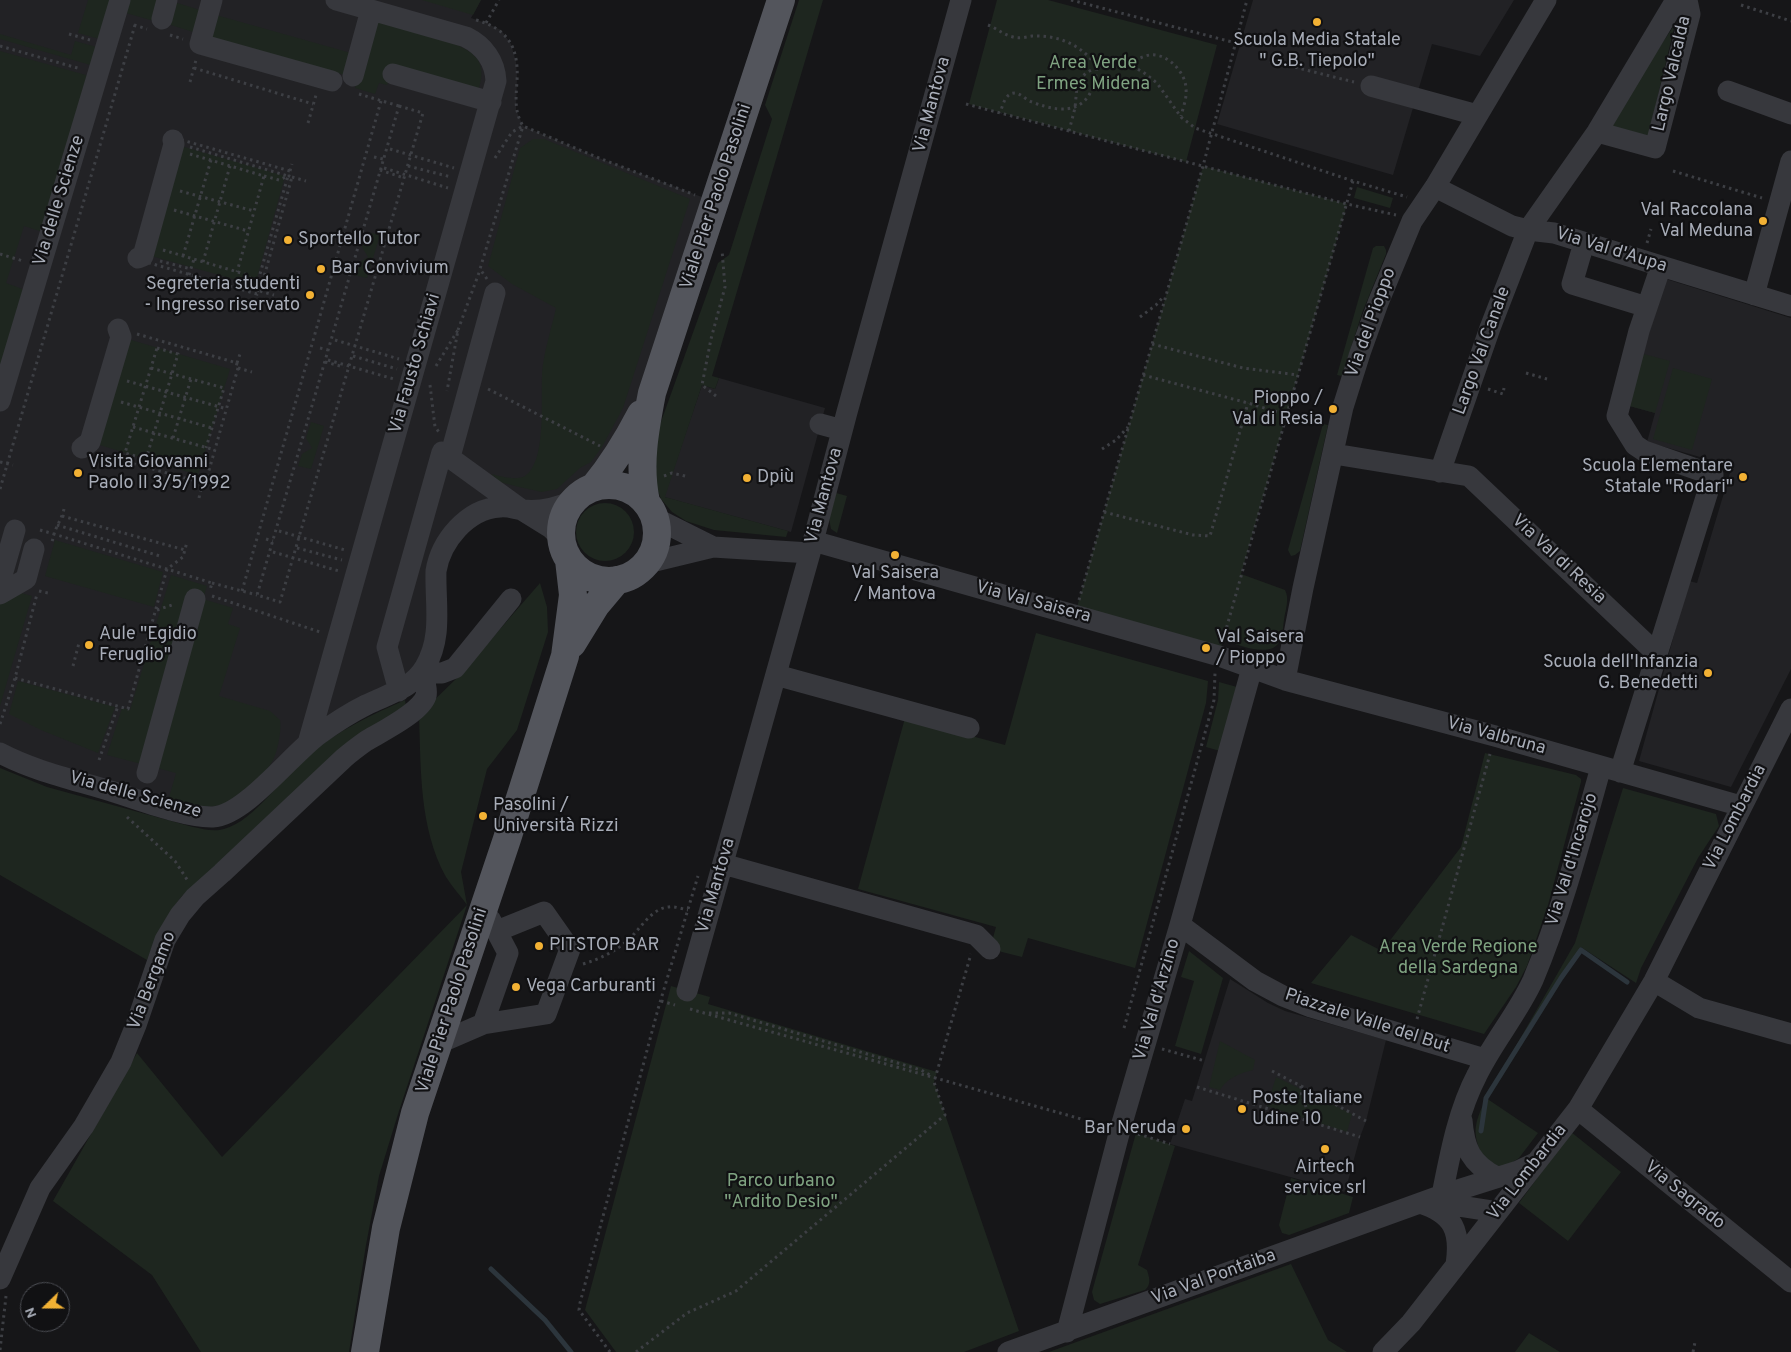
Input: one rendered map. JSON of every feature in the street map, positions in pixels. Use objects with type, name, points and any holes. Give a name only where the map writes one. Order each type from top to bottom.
[{"type":"main road","name":"Viale Pier Paolo Pasolini","points":[[650,510],[643,488],[642,466],[644,432],[652,393],[781,0]]},
{"type":"main road","name":"Viale Pier Paolo Pasolini","points":[[583,494],[610,467],[625,446],[652,393]]},
{"type":"main road","points":[[610,484],[623,486],[637,493],[650,510],[657,534],[655,547],[647,563],[636,573],[623,579],[602,581],[576,569],[565,549],[563,517],[583,494],[610,484]]},
{"type":"main road","name":"Viale Pier Paolo Pasolini","points":[[365,1352],[385,1237],[415,1113],[565,656],[573,595],[565,549]]},
{"type":"main road","name":"Viale Pier Paolo Pasolini","points":[[565,656],[596,605],[617,580]]},
{"type":"street","name":"Via delle Scienze","points":[[0,401],[120,0]]},
{"type":"street","points":[[212,0],[200,44],[326,80]]},
{"type":"street","name":"Via Fausto Schiavi","points":[[308,743],[496,81],[496,73],[482,47],[466,37],[340,0]]},
{"type":"street","name":"Via Mantova","points":[[687,991],[812,547],[842,430],[961,0]]},
{"type":"street","name":"Via del Pioppo","points":[[1285,680],[1303,588],[1344,407],[1372,320],[1412,221],[1435,186],[1546,0]]},
{"type":"street","name":"Largo Valcalda","points":[[1528,230],[1596,132],[1676,0]]},
{"type":"street","name":"Largo Valcalda","points":[[1596,132],[1655,148],[1690,14],[1687,0]]},
{"type":"street","points":[[353,76],[371,10]]},
{"type":"street","points":[[393,74],[491,102]]},
{"type":"street","points":[[1372,86],[1477,115]]},
{"type":"street","points":[[1728,91],[1791,114]]},
{"type":"street","points":[[138,258],[143,256],[174,144],[180,147]]},
{"type":"street","points":[[1754,295],[1791,161]]},
{"type":"street","name":"Via Val d'Aupa","points":[[1435,186],[1512,226],[1554,233],[1791,306]]},
{"type":"street","name":"Largo Val Canale","points":[[1440,472],[1490,328],[1528,230]]},
{"type":"street","points":[[1584,243],[1572,284],[1647,307]]},
{"type":"street","points":[[1611,769],[1657,654],[1713,475],[1644,451],[1635,445],[1617,416],[1647,307],[1661,266]]},
{"type":"street","points":[[400,691],[387,647],[442,452],[447,446],[471,380],[496,293]]},
{"type":"street","points":[[82,448],[90,442],[110,376],[121,337],[118,329]]},
{"type":"street","points":[[820,424],[842,430]]},
{"type":"street","points":[[447,446],[522,510]]},
{"type":"street","name":"Via Val di Resia","points":[[1334,454],[1469,476],[1657,654]]},
{"type":"street","name":"Via delle Scienze","points":[[0,753],[27,766],[190,814],[212,817],[224,815],[236,809],[308,743],[329,727],[359,709],[400,691],[422,673],[431,657],[438,626],[436,571],[440,553],[458,527],[483,512],[498,507],[544,511],[556,508],[583,494]]},
{"type":"street","name":"Via delle Scienze","points":[[522,510],[551,528],[565,549]]},
{"type":"street","points":[[650,510],[713,547]]},
{"type":"street","points":[[0,582],[15,530]]},
{"type":"street","points":[[647,563],[713,547],[812,547]]},
{"type":"street","name":"Via Val Saisera","points":[[812,547],[1094,620],[1219,656],[1252,668]]},
{"type":"street","points":[[0,594],[26,579],[34,549]]},
{"type":"street","points":[[147,773],[194,599]]},
{"type":"street","points":[[422,673],[442,673],[455,668],[511,599]]},
{"type":"street","name":"Via Valbruna","points":[[1252,668],[1285,680],[1495,736],[1742,806]]},
{"type":"street","name":"Via Val d'Arzino","points":[[1067,1332],[1120,1130],[1252,668]]},
{"type":"street","name":"Via Bergamo","points":[[0,1279],[40,1188],[84,1126],[121,1062],[136,1025],[165,940],[180,915],[195,897],[222,874],[344,758],[364,742],[402,720],[420,705],[426,696],[426,684],[422,673]]},
{"type":"street","points":[[776,675],[968,728]]},
{"type":"street","name":"Via Lombardia","points":[[1383,1352],[1411,1323],[1578,1109],[1654,981],[1791,709]]},
{"type":"street","name":"Via Val d'Incarojo","points":[[1434,1200],[1468,1094],[1485,1059],[1532,982],[1611,769]]},
{"type":"street","points":[[723,864],[983,942]]},
{"type":"street","points":[[483,1024],[508,953],[484,907]]},
{"type":"street","points":[[439,1043],[483,1024],[546,1014],[570,949],[544,912],[497,932]]},
{"type":"street","name":"Piazzale Valle del But","points":[[1180,925],[1255,981],[1283,996],[1311,1007],[1485,1059]]},
{"type":"street","points":[[1654,981],[1699,1008],[1791,1034]]},
{"type":"street","name":"Via Sagrado","points":[[1578,1109],[1791,1282]]},
{"type":"street","name":"Via Val d'Incarojo","points":[[1462,1112],[1463,1132],[1474,1167],[1469,1186]]},
{"type":"street","name":"Via Val d'Incarojo","points":[[1470,1153],[1483,1170],[1497,1177]]},
{"type":"street","name":"Via Val Pontaiba","points":[[1008,1352],[1536,1163]]},
{"type":"street","points":[[1469,1186],[1480,1190],[1490,1199],[1498,1212]]},
{"type":"street","points":[[1434,1200],[1437,1209],[1452,1224],[1459,1247],[1456,1265]]},
{"type":"street","name":"Via Val Pontaiba","points":[[1434,1200],[1498,1212]]},
{"type":"path","points":[[486,23],[499,0]]},
{"type":"path","points":[[1071,0],[1236,43]]},
{"type":"path","points":[[1078,605],[1212,134],[1247,0]]},
{"type":"path","points":[[1741,5],[1791,20]]},
{"type":"path","points":[[0,489],[134,25]]},
{"type":"path","points":[[988,25],[1006,36],[1016,38],[1033,36],[1060,38],[1085,52],[1097,67],[1096,76],[1087,98],[1074,108],[1063,109],[1039,104],[1013,92],[1007,96],[1000,113]]},
{"type":"path","points":[[0,46],[124,83]]},
{"type":"path","points":[[1128,64],[1152,55],[1166,59],[1177,67],[1183,75],[1186,89],[1180,117]]},
{"type":"path","points":[[1270,61],[1372,86]]},
{"type":"path","points":[[1069,131],[1077,86],[1086,73],[1097,67],[1110,64],[1128,64],[1144,72],[1157,83],[1180,117],[1195,128],[1353,181],[1415,199]]},
{"type":"path","points":[[194,68],[313,104]]},
{"type":"path","points":[[64,508],[54,534],[280,602],[423,114],[354,93],[326,80],[313,104],[308,123]]},
{"type":"path","points":[[242,591],[381,101]]},
{"type":"path","points":[[966,104],[1403,217]]},
{"type":"path","points":[[257,595],[328,350],[333,340],[383,159],[388,148],[398,106]]},
{"type":"path","points":[[491,164],[512,132],[524,126],[679,189]]},
{"type":"path","points":[[446,397],[458,330],[480,269],[524,126]]},
{"type":"path","points":[[180,147],[175,138],[306,181]]},
{"type":"path","points":[[274,295],[189,275],[139,260],[138,258],[170,143],[211,160],[279,180],[290,175]]},
{"type":"path","points":[[388,148],[411,154]]},
{"type":"path","points":[[388,148],[457,169]]},
{"type":"path","points":[[201,150],[290,175]]},
{"type":"path","points":[[374,157],[383,159]]},
{"type":"path","points":[[183,256],[211,160]]},
{"type":"path","points":[[253,308],[292,164]]},
{"type":"path","points":[[203,262],[230,166]]},
{"type":"path","points":[[408,166],[454,178]]},
{"type":"path","points":[[384,168],[451,189]]},
{"type":"path","points":[[380,170],[404,178]]},
{"type":"path","points":[[1672,171],[1779,203]]},
{"type":"path","points":[[236,272],[264,176]]},
{"type":"path","points":[[1223,640],[1353,181]]},
{"type":"path","points":[[160,196],[200,196],[254,212]]},
{"type":"path","points":[[160,196],[195,216],[248,231]]},
{"type":"path","points":[[716,396],[702,385],[711,339],[725,287],[722,245]]},
{"type":"path","points":[[160,249],[248,275],[257,291]]},
{"type":"path","points":[[189,275],[194,259]]},
{"type":"path","points":[[161,261],[191,269]]},
{"type":"path","points":[[480,269],[496,293]]},
{"type":"path","points":[[1140,317],[1156,305],[1166,293]]},
{"type":"path","points":[[118,329],[237,363]]},
{"type":"path","points":[[434,370],[458,330]]},
{"type":"path","points":[[333,340],[355,347]]},
{"type":"path","points":[[333,340],[402,360]]},
{"type":"path","points":[[168,351],[170,343]]},
{"type":"path","points":[[1152,344],[1243,368],[1298,375]]},
{"type":"path","points":[[157,348],[178,354],[146,459],[125,453],[151,368],[157,348]]},
{"type":"path","points":[[320,348],[328,350]]},
{"type":"path","points":[[199,498],[227,408],[240,354]]},
{"type":"path","points":[[353,356],[400,369]]},
{"type":"path","points":[[326,361],[349,368]]},
{"type":"path","points":[[326,361],[397,380]]},
{"type":"path","points":[[151,368],[224,388],[206,448]]},
{"type":"path","points":[[238,368],[252,372]]},
{"type":"path","points":[[451,370],[602,447]]},
{"type":"path","points":[[1526,373],[1547,379]]},
{"type":"path","points":[[1143,375],[1287,415]]},
{"type":"path","points":[[110,376],[227,408]]},
{"type":"path","points":[[429,378],[435,427],[447,446]]},
{"type":"path","points":[[174,438],[192,379]]},
{"type":"path","points":[[103,397],[212,428]]},
{"type":"path","points":[[1104,512],[1193,535],[1210,536],[1248,403]]},
{"type":"path","points":[[441,424],[447,446]]},
{"type":"path","points":[[133,427],[215,450]]},
{"type":"path","points":[[1102,449],[1116,440],[1128,427]]},
{"type":"path","points":[[82,448],[134,464],[219,484]]},
{"type":"path","points":[[134,464],[136,456]]},
{"type":"path","points":[[0,462],[13,465]]},
{"type":"path","points":[[672,473],[689,477]]},
{"type":"path","points":[[62,516],[185,550]]},
{"type":"path","points":[[57,525],[160,556]]},
{"type":"path","points":[[277,531],[300,536]]},
{"type":"path","points":[[277,531],[348,551]]},
{"type":"path","points":[[266,539],[273,541]]},
{"type":"path","points":[[15,678],[128,709],[167,569],[183,557],[187,542]]},
{"type":"path","points":[[297,548],[345,561]]},
{"type":"path","points":[[271,552],[294,559]]},
{"type":"path","points":[[271,552],[342,572]]},
{"type":"path","points":[[212,583],[208,595],[242,604],[338,638]]},
{"type":"path","points":[[0,724],[15,678],[40,584]]},
{"type":"path","points":[[38,590],[48,593]]},
{"type":"path","points":[[73,666],[79,643]]},
{"type":"path","points":[[1124,1028],[1214,700],[1215,670]]},
{"type":"path","points":[[99,760],[118,706]]},
{"type":"path","points":[[1417,1018],[1495,736]]},
{"type":"path","points":[[123,814],[175,861],[195,897]]},
{"type":"path","points":[[563,970],[600,959],[628,940],[655,912],[662,908],[676,907],[688,910]]},
{"type":"path","points":[[636,1352],[687,1313],[736,1291],[945,1115],[934,1082],[983,942]]},
{"type":"path","points":[[687,991],[683,1007],[1098,1124]]},
{"type":"path","points":[[610,1352],[579,1310],[580,1303],[661,1001]]},
{"type":"path","points":[[704,1012],[729,1013],[922,1070],[935,1078]]},
{"type":"path","points":[[1173,1052],[1205,1061]]},
{"type":"path","points":[[1272,1071],[1366,1121]]},
{"type":"path","points":[[1301,1086],[1301,1097],[1308,1110],[1306,1121]]},
{"type":"path","points":[[1197,1087],[1360,1137]]},
{"type":"path","points":[[1136,1133],[1170,1144]]},
{"type":"path","points":[[1693,1352],[1695,1342]]},
{"type":"shaded area","points":[[0,0],[481,0],[471,18],[501,30],[511,44],[516,62],[516,110],[523,126],[599,158],[715,202],[652,393],[588,489],[572,501],[511,507],[450,536],[431,657],[224,815],[0,753]]},
{"type":"shaded area","points":[[1253,0],[1514,0],[1480,56],[1432,44],[1393,175],[1217,124]]},
{"type":"shaded area","points":[[1666,279],[1791,318],[1791,669],[1731,787],[1639,761],[1689,581],[1697,583],[1732,466],[1647,442],[1655,413],[1626,405]]},
{"type":"shaded area","points":[[719,378],[825,408],[791,532],[664,497],[702,385],[715,389]]},
{"type":"shaded area","points":[[1230,979],[1268,1003],[1285,1011],[1386,1040],[1366,1121],[1345,1192],[1170,1144],[1185,1099],[1192,1101]]},
{"type":"green space","points":[[88,0],[114,0],[103,40],[78,33]]},
{"type":"green space","points":[[130,0],[160,0],[154,21],[126,13]]},
{"type":"green space","points":[[422,0],[481,0],[473,15]]},
{"type":"green space","points":[[799,0],[823,0],[712,376],[719,378],[715,389],[702,385],[665,497],[788,531],[786,537],[714,530],[686,521],[672,512],[661,499],[656,486],[653,444],[718,263],[729,255],[772,119],[765,105]]},
{"type":"green space","name":"Area Verde Ermes Midena","points":[[997,0],[1048,0],[1217,45],[1186,162],[969,104]]},
{"type":"green space","points":[[174,2],[200,10],[193,32],[168,24]]},
{"type":"green space","points":[[216,15],[351,53],[345,75],[210,37]]},
{"type":"green space","points":[[374,20],[431,35],[472,53],[478,60],[481,69],[481,78],[476,97],[391,73],[387,85],[379,83],[375,94],[355,88]]},
{"type":"green space","points":[[1675,24],[1648,137],[1606,127]]},
{"type":"green space","points":[[0,34],[71,55],[75,41],[100,48],[94,66],[0,39]]},
{"type":"green space","points":[[0,51],[93,77],[46,233],[24,226],[6,283],[28,291],[0,385]]},
{"type":"green space","points":[[533,139],[544,139],[690,199],[623,408],[602,447],[591,462],[580,468],[557,489],[542,492],[500,482],[491,474],[513,478],[525,476],[532,468],[540,440],[543,364],[556,308],[512,284],[488,266],[520,148]]},
{"type":"green space","points":[[174,144],[285,176],[255,285],[144,254]]},
{"type":"green space","points":[[1203,166],[1347,204],[1241,574],[1285,590],[1287,601],[1282,635],[1276,646],[1262,650],[1223,640],[1219,656],[1075,614]]},
{"type":"green space","points":[[1357,187],[1393,198],[1390,208],[1354,198]]},
{"type":"green space","points":[[367,232],[380,235],[367,278],[354,275],[358,263],[368,257],[362,247]]},
{"type":"green space","points":[[1384,246],[1386,254],[1362,313],[1342,376],[1337,375],[1373,248]]},
{"type":"green space","points":[[121,337],[230,369],[198,475],[90,442]]},
{"type":"green space","points":[[1640,353],[1670,361],[1655,413],[1626,405]]},
{"type":"green space","points":[[1673,368],[1712,379],[1692,450],[1653,439]]},
{"type":"green space","points":[[311,422],[324,426],[311,469],[298,466],[302,454],[312,448],[306,438]]},
{"type":"green space","points":[[1323,424],[1328,425],[1300,551],[1291,556],[1288,550]]},
{"type":"green space","points":[[836,493],[847,496],[837,533],[831,529],[829,518]]},
{"type":"green space","points":[[605,503],[616,505],[629,516],[634,532],[632,543],[621,556],[605,561],[594,559],[581,548],[576,532],[578,521],[589,508]]},
{"type":"green space","points":[[55,540],[163,572],[154,607],[45,576]]},
{"type":"green space","points":[[171,575],[207,586],[203,599],[233,608],[228,624],[240,628],[219,696],[270,711],[280,720],[278,743],[275,756],[270,765],[246,791],[231,801],[215,806],[197,806],[168,801],[176,773],[107,755],[122,708],[130,710]]},
{"type":"green space","points":[[540,583],[547,607],[548,632],[517,730],[487,769],[461,872],[467,905],[446,877],[431,839],[423,798],[419,715],[461,674]]},
{"type":"green space","points":[[21,593],[32,596],[0,706],[0,603]]},
{"type":"green space","points":[[1036,633],[1208,681],[1206,703],[1135,968],[1028,938],[1022,957],[990,949],[996,927],[858,889],[905,718],[1005,745]]},
{"type":"green space","points":[[18,681],[115,707],[98,753],[41,730],[9,714]]},
{"type":"green space","points":[[1219,682],[1237,687],[1220,751],[1206,747],[1218,700]]},
{"type":"green space","points":[[405,700],[406,706],[182,896],[162,926],[147,960],[0,875],[0,768],[47,787],[193,827],[220,830],[247,817],[299,763],[331,738]]},
{"type":"green space","name":"Area Verde Regione della Sardegna","points":[[1485,753],[1576,775],[1581,779],[1581,782],[1548,905],[1527,966],[1516,987],[1484,1034],[1311,983],[1351,935],[1382,951],[1461,847]]},
{"type":"green space","points":[[1623,788],[1716,814],[1719,826],[1698,858],[1641,968],[1636,983],[1581,947],[1486,1098],[1575,943]]},
{"type":"green space","points":[[467,905],[379,1176],[349,1352],[201,1352],[152,1275],[53,1201],[137,1053],[222,1157]]},
{"type":"green space","points":[[1189,951],[1223,978],[1201,1054],[1175,1046],[1194,981],[1181,977]]},
{"type":"green space","name":"Parco urbano \"Ardito Desio\"","points":[[671,986],[710,997],[708,1004],[937,1072],[934,1082],[1019,1331],[964,1352],[616,1352],[585,1310]]},
{"type":"green space","points":[[1220,1041],[1255,1060],[1253,1070],[1234,1077],[1226,1082],[1220,1090],[1209,1087]]},
{"type":"green space","points":[[1276,1077],[1352,1114],[1347,1132],[1267,1106]]},
{"type":"green space","points":[[1486,1098],[1538,1133],[1519,1158],[1504,1168],[1484,1161],[1477,1143],[1476,1123]]},
{"type":"green space","points":[[1571,1132],[1621,1172],[1568,1241],[1519,1203]]},
{"type":"green space","points":[[1136,1133],[1175,1146],[1138,1265],[1147,1270],[1149,1283],[1145,1290],[1100,1304],[1094,1300],[1092,1292]]},
{"type":"green space","points":[[1291,1178],[1353,1197],[1349,1213],[1289,1235],[1282,1233],[1279,1225]]},
{"type":"green space","points":[[1291,1264],[1328,1340],[1347,1352],[1049,1352]]},
{"type":"green space","points":[[1529,1333],[1560,1352],[1515,1352]]},
{"type":"waterway","points":[[1481,1131],[1486,1098],[1561,978],[1581,950],[1627,982]]},
{"type":"waterway","points":[[491,1269],[545,1320],[571,1352]]},
{"type":"place","name":"Scuola Media Statale \" G.B. Tiepolo\"","points":[[1317,22]]},
{"type":"place","name":"Val Raccolana Val Meduna","points":[[1763,221]]},
{"type":"place","name":"Sportello Tutor","points":[[288,240]]},
{"type":"place","name":"Bar Convivium","points":[[321,269]]},
{"type":"place","name":"Segreteria studenti - Ingresso riservato","points":[[310,295]]},
{"type":"place","name":"Pioppo / Val di Resia","points":[[1333,409]]},
{"type":"place","name":"Visita Giovanni Paolo II 3/5/1992","points":[[78,473]]},
{"type":"place","name":"Scuola Elementare Statale \"Rodari\"","points":[[1743,477]]},
{"type":"place","name":"Dpiù","points":[[747,478]]},
{"type":"place","name":"Val Saisera / Mantova","points":[[895,555]]},
{"type":"place","name":"Aule \"Egidio Feruglio\"","points":[[89,645]]},
{"type":"place","name":"Val Saisera / Pioppo","points":[[1206,648]]},
{"type":"place","name":"Scuola dell'Infanzia G. Benedetti","points":[[1708,673]]},
{"type":"place","name":"Pasolini / Università Rizzi","points":[[483,816]]},
{"type":"place","name":"PITSTOP BAR","points":[[539,946]]},
{"type":"place","name":"Vega Carburanti","points":[[516,987]]},
{"type":"place","name":"Poste Italiane Udine 10","points":[[1242,1109]]},
{"type":"place","name":"Bar Neruda","points":[[1186,1129]]},
{"type":"place","name":"Airtech service srl","points":[[1325,1149]]}]
